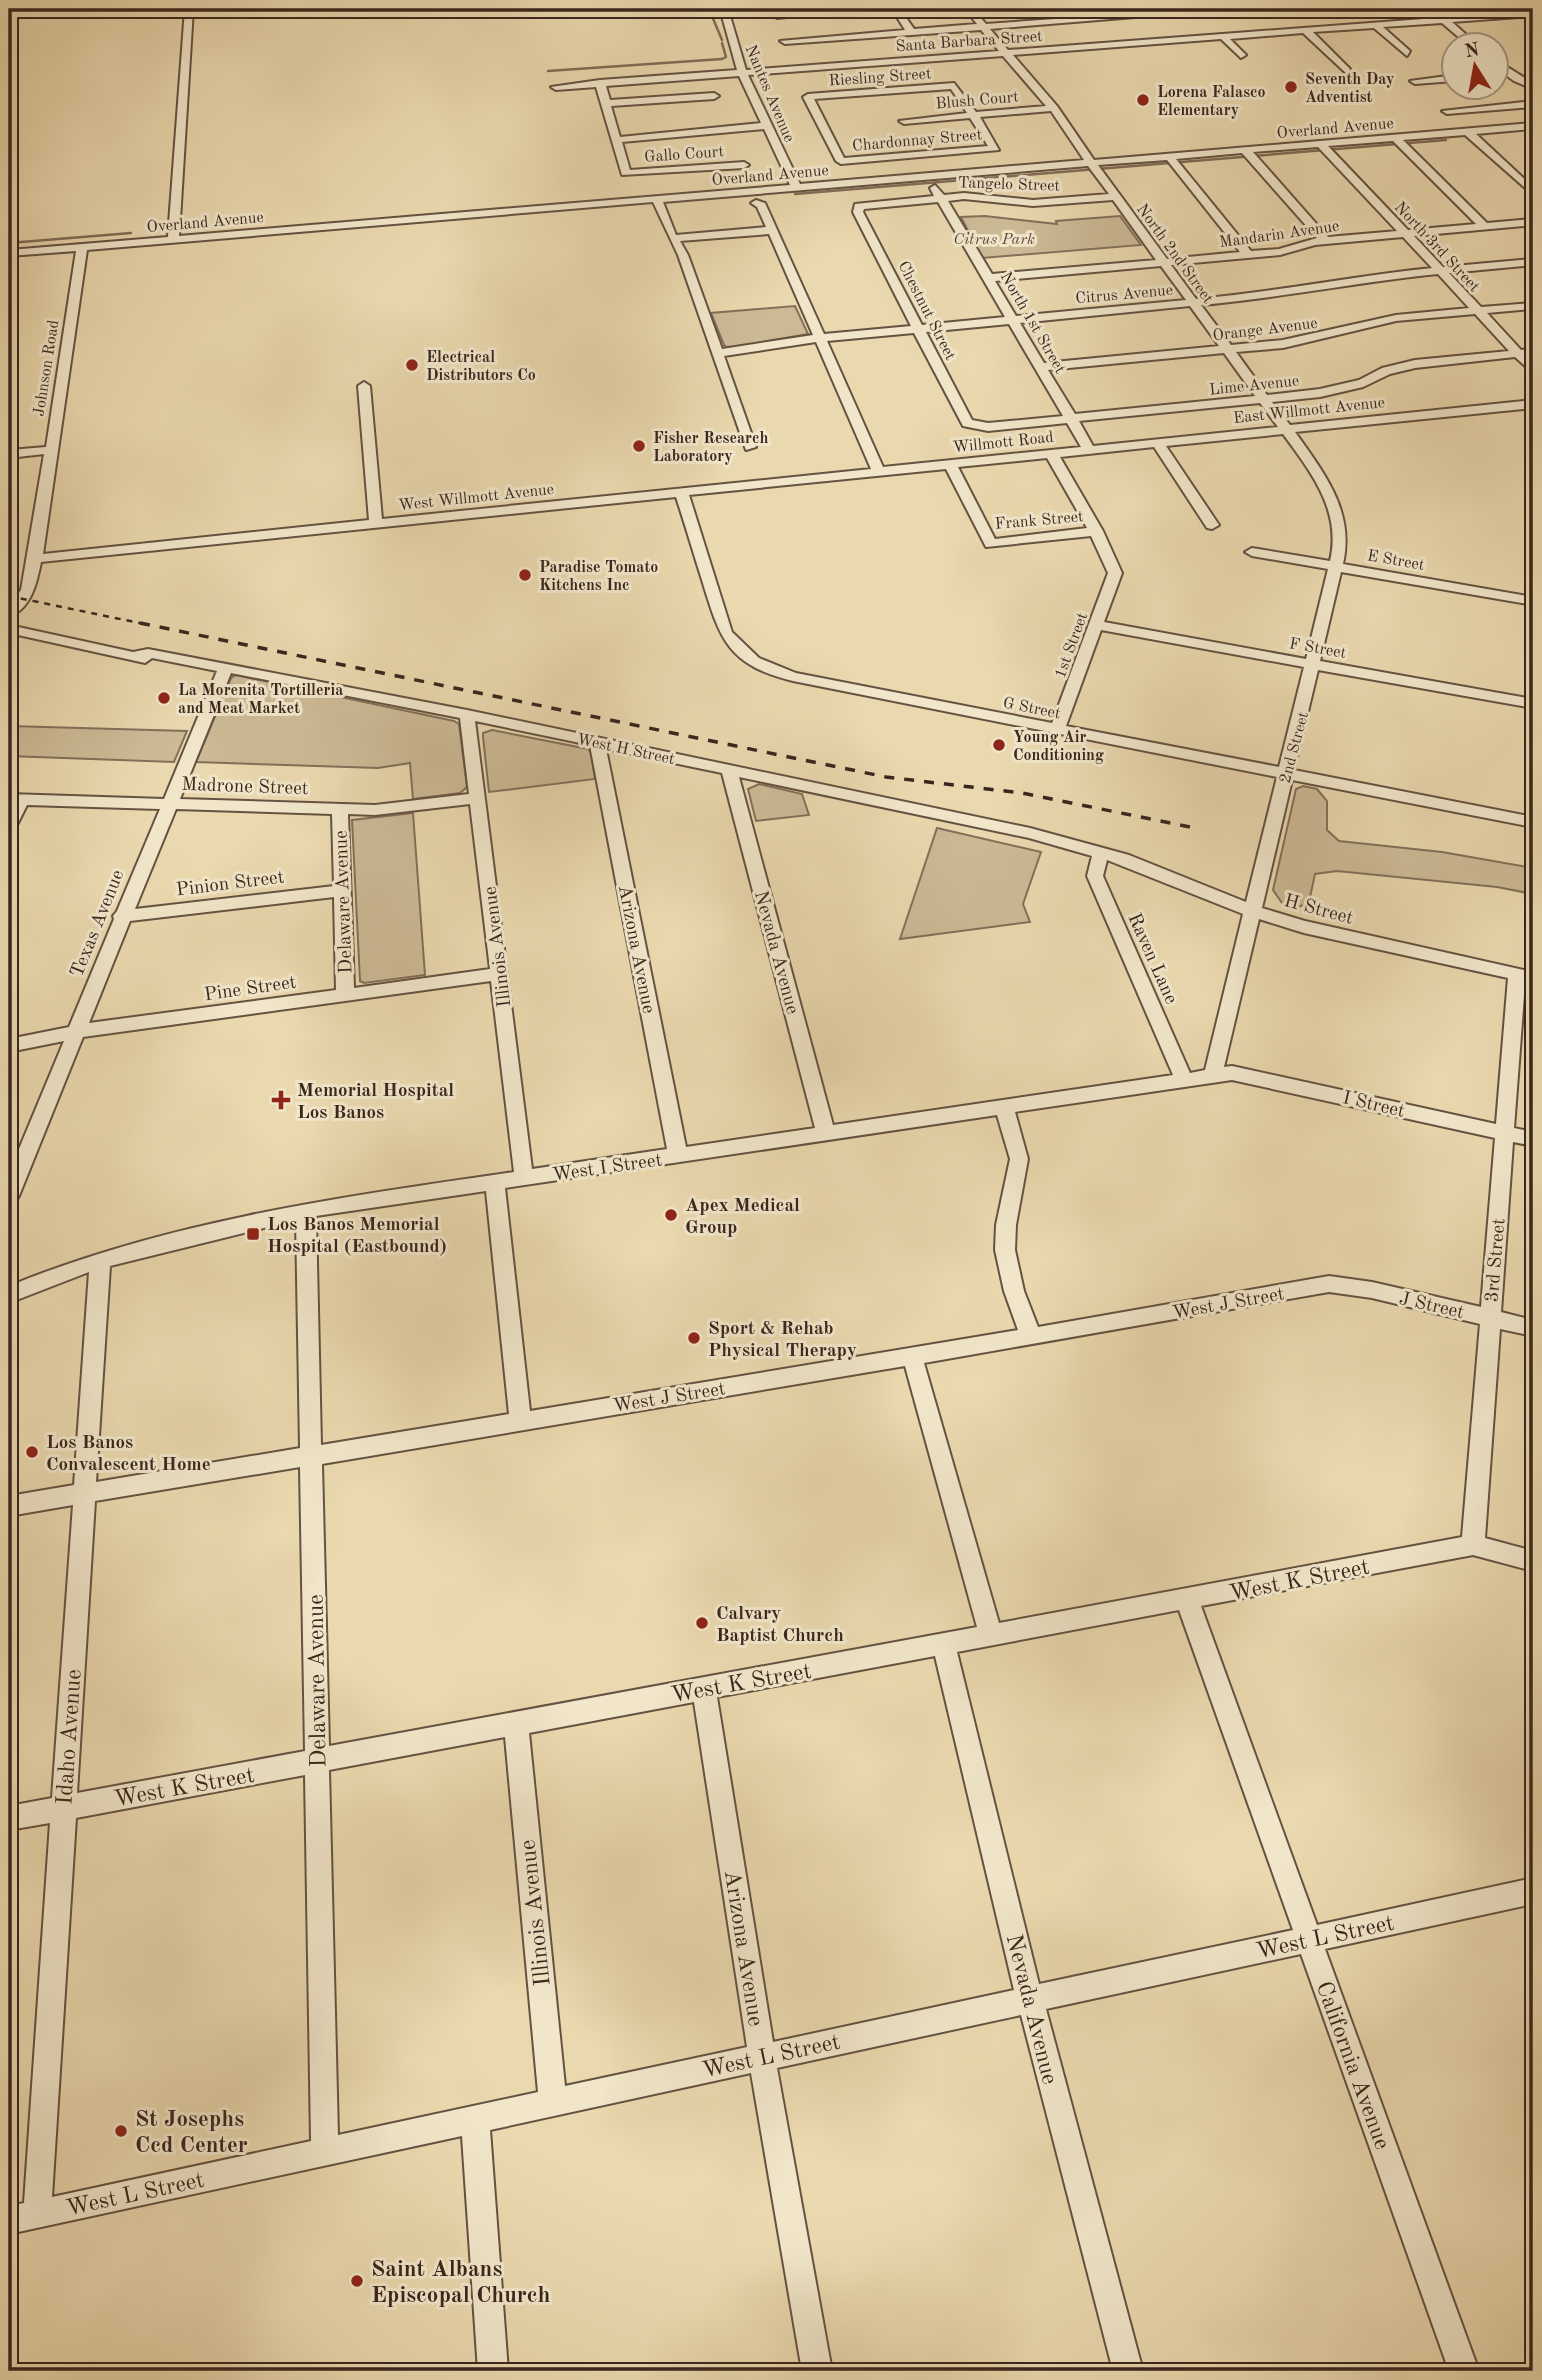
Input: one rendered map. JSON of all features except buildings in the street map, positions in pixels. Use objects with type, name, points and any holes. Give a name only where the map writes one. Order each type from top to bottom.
[{"type":"street","points":[[173,239],[189,9]]},
{"type":"street","name":"Nantes Avenue","points":[[724,9],[742,72],[796,188]]},
{"type":"street","points":[[777,15],[860,9]]},
{"type":"street","points":[[896,9],[912,32]]},
{"type":"street","name":"North 2nd Street","points":[[969,9],[1002,53],[1054,108],[1091,163],[1286,429]]},
{"type":"street","points":[[1043,9],[1050,22]]},
{"type":"street","points":[[785,41],[1050,22],[1118,13],[1228,9]]},
{"type":"street","points":[[1431,9],[1458,32]]},
{"type":"street","name":"Santa Barbara Street","points":[[556,87],[742,72],[877,67],[1002,53],[1533,13]]},
{"type":"street","points":[[1376,25],[1407,53]]},
{"type":"street","points":[[1305,30],[1347,71]]},
{"type":"street","points":[[1223,37],[1241,55]]},
{"type":"street","points":[[1510,74],[1533,72]]},
{"type":"street","points":[[1510,74],[1533,86]]},
{"type":"street","points":[[1415,82],[1440,79]]},
{"type":"street","points":[[600,83],[617,140],[766,126]]},
{"type":"street","name":"Riesling Street","points":[[841,161],[808,97],[889,86],[954,86],[974,116]]},
{"type":"street","points":[[606,103],[714,96]]},
{"type":"street","points":[[1447,111],[1533,104]]},
{"type":"street","name":"Blush Court","points":[[904,121],[1054,108]]},
{"type":"street","name":"Chardonnay Street","points":[[841,161],[995,148],[974,116]]},
{"type":"street","name":"Overland Avenue","points":[[9,253],[1533,126]]},
{"type":"street","points":[[1468,132],[1533,192]]},
{"type":"street","points":[[1396,138],[1485,226]]},
{"type":"street","name":"Gallo Court","points":[[617,140],[626,173],[744,165]]},
{"type":"street","name":"North 3rd Street","points":[[1321,144],[1533,369]]},
{"type":"street","points":[[1245,150],[1325,241]]},
{"type":"street","points":[[1168,156],[1248,255]]},
{"type":"street","name":"North 1st Street","points":[[929,176],[1089,449]]},
{"type":"street","name":"Tangelo Street","points":[[859,206],[941,198],[981,197],[1041,203],[1116,197]]},
{"type":"street","points":[[657,199],[683,255],[750,447]]},
{"type":"street","points":[[756,203],[761,205],[773,230],[878,471]]},
{"type":"street","name":"Chestnut Street","points":[[859,206],[858,212],[964,418],[973,426]]},
{"type":"street","name":"Mandarin Avenue","points":[[988,278],[1280,252],[1325,241],[1533,222]]},
{"type":"street","points":[[674,238],[773,230]]},
{"type":"street","name":"Johnson Road","points":[[9,612],[28,591],[35,559],[49,450],[82,247]]},
{"type":"street","name":"Citrus Avenue","points":[[717,353],[820,338],[1294,293],[1354,279],[1533,262]]},
{"type":"street","name":"Orange Avenue","points":[[1040,367],[1307,341],[1396,318],[1533,306]]},
{"type":"street","name":"Lime Avenue","points":[[973,426],[1342,389],[1386,371],[1415,364],[1533,352]]},
{"type":"street","points":[[364,386],[376,524]]},
{"type":"street","name":"East Willmott Avenue","points":[[1089,449],[1533,404]]},
{"type":"street","name":"2nd Street","points":[[1213,1076],[1314,664],[1340,529],[1334,501],[1324,481],[1286,429]]},
{"type":"street","points":[[1157,442],[1212,525]]},
{"type":"street","name":"Willmott Road","points":[[920,467],[1089,449]]},
{"type":"street","points":[[9,454],[49,450]]},
{"type":"street","points":[[1051,453],[1096,531],[1115,573]]},
{"type":"street","name":"Frank Street","points":[[950,464],[991,544],[1096,531]]},
{"type":"street","name":"West Willmott Avenue","points":[[35,559],[920,467]]},
{"type":"street","name":"G Street","points":[[681,492],[725,632],[748,659],[793,677],[1285,774],[1533,817]]},
{"type":"street","name":"E Street","points":[[1252,552],[1533,601]]},
{"type":"street","name":"1st Street","points":[[1057,729],[1115,573]]},
{"type":"street","points":[[9,619],[141,647],[142,654],[9,629]]},
{"type":"street","name":"F Street","points":[[1096,625],[1533,704]]},
{"type":"street","name":"West H Street","points":[[142,654],[223,672],[467,715],[729,769],[956,817],[1101,852]]},
{"type":"street","name":"Texas Avenue","points":[[9,1196],[121,916],[223,672]]},
{"type":"street","name":"Illinois Avenue","points":[[467,715],[524,1179]]},
{"type":"street","name":"Arizona Avenue","points":[[597,742],[678,1156]]},
{"type":"street","name":"Nevada Avenue","points":[[729,769],[827,1134]]},
{"type":"street","name":"Madrone Street","points":[[15,799],[388,809],[479,798]]},
{"type":"street","points":[[9,825],[15,799]]},
{"type":"street","name":"Delaware Avenue","points":[[340,809],[345,996]]},
{"type":"street","name":"H Street","points":[[1101,852],[1254,912],[1341,936],[1525,976]]},
{"type":"street","name":"Raven Lane","points":[[1101,852],[1095,876],[1184,1080]]},
{"type":"street","name":"Pinion Street","points":[[121,916],[343,890]]},
{"type":"street","name":"Pine Street","points":[[9,1045],[498,974]]},
{"type":"street","name":"3rd Street","points":[[1473,1545],[1503,1132],[1525,976]]},
{"type":"street","name":"I Street","points":[[1213,1076],[1242,1073],[1533,1139]]},
{"type":"street","name":"West I Street","points":[[9,1295],[100,1260],[220,1228],[306,1210],[1213,1076]]},
{"type":"street","points":[[1004,1107],[1019,1159],[1006,1225],[1005,1250],[1014,1291],[1031,1337]]},
{"type":"street","points":[[495,1183],[520,1421]]},
{"type":"street","name":"Delaware Avenue","points":[[306,1210],[325,2152]]},
{"type":"street","name":"Idaho Avenue","points":[[37,2214],[100,1260]]},
{"type":"street","name":"West J Street","points":[[9,1506],[1031,1337],[1329,1284]]},
{"type":"street","name":"J Street","points":[[1329,1284],[1372,1290],[1533,1328]]},
{"type":"street","points":[[912,1356],[992,1636]]},
{"type":"street","points":[[1473,1545],[1533,1561]]},
{"type":"street","name":"West K Street","points":[[9,1818],[1473,1545]]},
{"type":"street","name":"California Avenue","points":[[1187,1600],[1464,2371]]},
{"type":"street","name":"Nevada Avenue","points":[[944,1645],[1030,2000],[1128,2371]]},
{"type":"street","name":"Arizona Avenue","points":[[704,1689],[762,2057],[817,2371]]},
{"type":"street","name":"Illinois Avenue","points":[[516,1724],[553,2103]]},
{"type":"street","name":"West L Street","points":[[9,2220],[1533,1891]]},
{"type":"street","points":[[475,2119],[493,2371]]},
{"type":"green space","name":"Citrus Park","points":[[985,216],[1057,224],[1056,221],[1120,216],[1141,245],[982,258],[961,217]]},
{"type":"green space","points":[[795,306],[808,334],[728,348],[724,345],[711,313]]},
{"type":"green space","points":[[236,675],[454,721],[459,724],[467,787],[460,793],[413,799],[410,763],[378,768],[196,762],[231,678]]},
{"type":"green space","points":[[9,726],[187,731],[174,762],[9,756]]},
{"type":"green space","points":[[492,730],[588,749],[595,779],[489,792],[483,733]]},
{"type":"green space","points":[[759,784],[802,794],[809,815],[756,821],[748,789]]},
{"type":"green space","points":[[1303,786],[1317,789],[1327,801],[1327,830],[1339,841],[1442,852],[1533,868],[1533,894],[1497,887],[1337,871],[1315,874],[1309,902],[1295,909],[1282,903],[1273,890],[1296,789]]},
{"type":"green space","points":[[413,813],[425,975],[364,983],[360,981],[352,820]]},
{"type":"green space","points":[[937,828],[1041,852],[1023,904],[1030,922],[900,939]]},
{"type":"waterway","points":[[709,9],[722,40]]},
{"type":"waterway","points":[[548,71],[722,59],[726,57],[722,43]]},
{"type":"waterway","points":[[795,194],[1446,140]]},
{"type":"waterway","points":[[9,243],[131,233]]},
{"type":"railway","points":[[9,596],[149,625]]},
{"type":"railway","points":[[140,623],[886,777],[1022,793],[1195,828]]},
{"type":"place","name":"Seventh Day Adventist","points":[[1291,87]]},
{"type":"place","name":"Lorena Falasco Elementary","points":[[1143,100]]},
{"type":"place","name":"Electrical Distributors Co","points":[[412,365]]},
{"type":"place","name":"Fisher Research Laboratory","points":[[639,446]]},
{"type":"place","name":"Paradise Tomato Kitchens Inc","points":[[525,575]]},
{"type":"place","name":"La Morenita Tortilleria and Meat Market","points":[[164,698]]},
{"type":"place","name":"Young Air Conditioning","points":[[999,745]]},
{"type":"place","name":"Memorial Hospital Los Banos","points":[[281,1100]]},
{"type":"place","name":"Apex Medical Group","points":[[671,1215]]},
{"type":"place","name":"Los Banos Memorial Hospital (Eastbound)","points":[[253,1234]]},
{"type":"place","name":"Sport & Rehab Physical Therapy","points":[[694,1338]]},
{"type":"place","name":"Los Banos Convalescent Home","points":[[32,1452]]},
{"type":"place","name":"Calvary Baptist Church","points":[[702,1623]]},
{"type":"place","name":"St Josephs Ccd Center","points":[[121,2131]]},
{"type":"place","name":"Saint Albans Episcopal Church","points":[[357,2281]]}]
